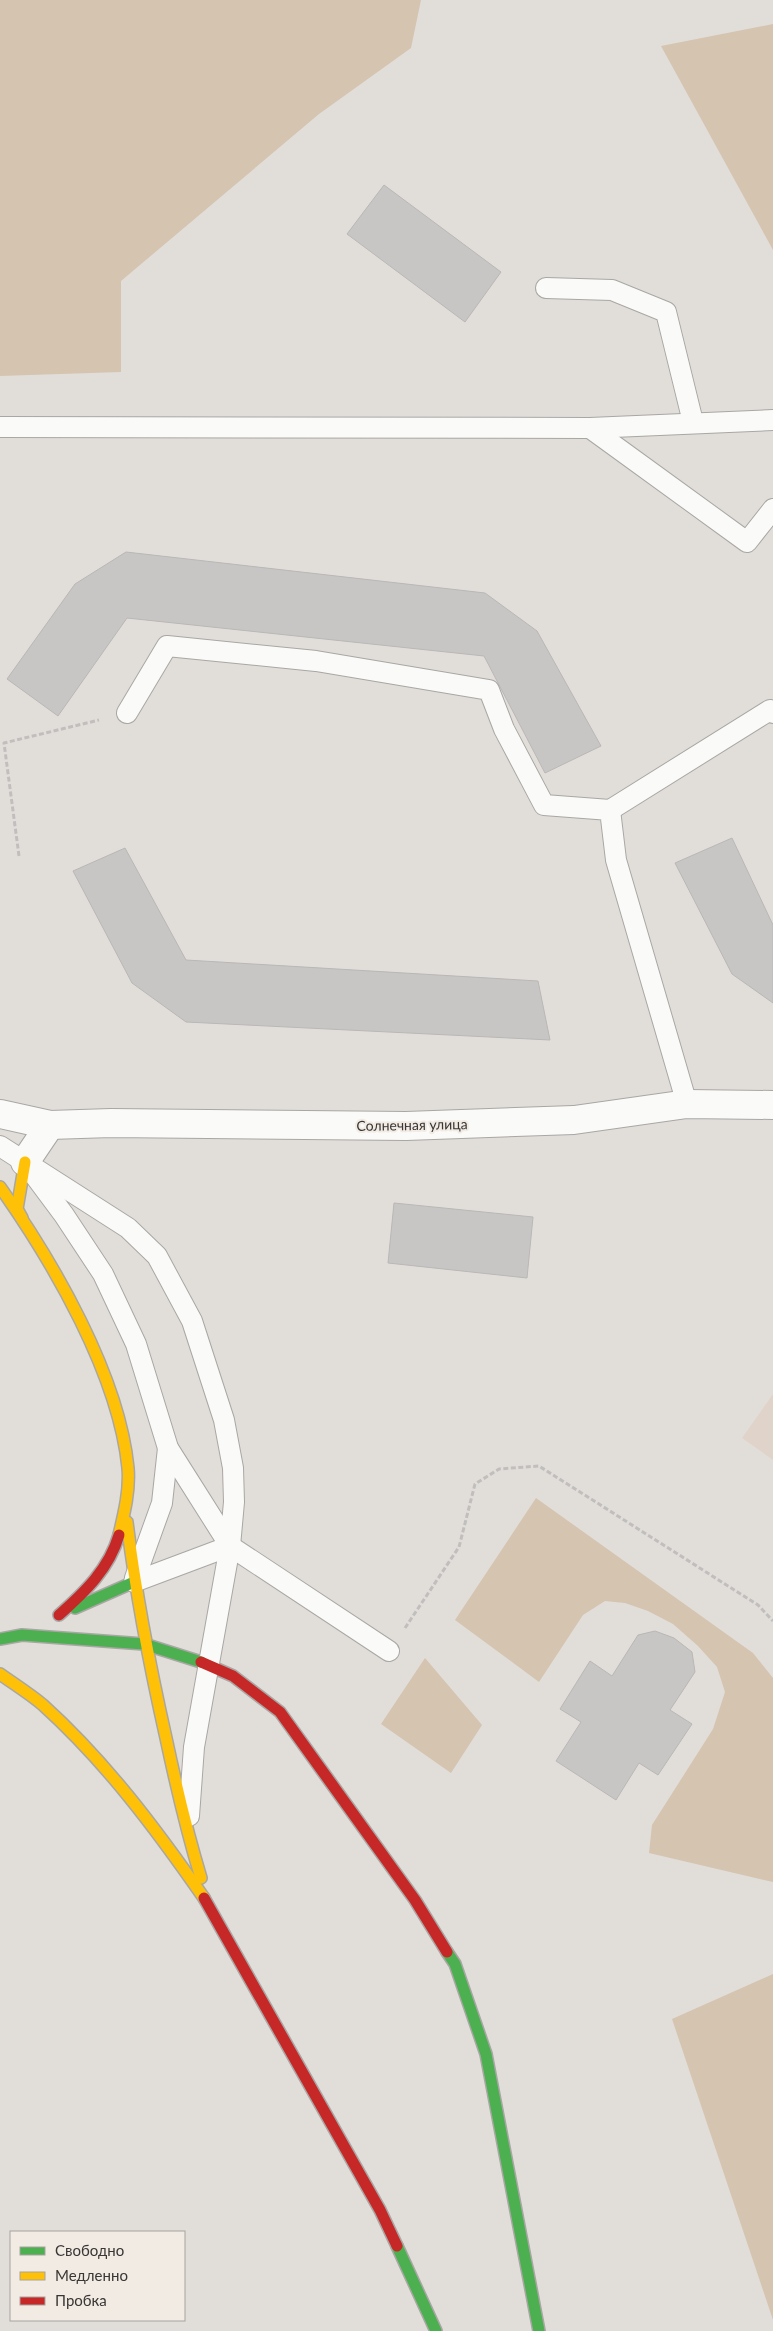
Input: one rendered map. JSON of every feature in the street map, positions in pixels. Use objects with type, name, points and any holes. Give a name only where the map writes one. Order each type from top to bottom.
[{"type":"main road","points":[[17,1209],[24,1162]]},
{"type":"main road","points":[[0,1187],[17,1209],[58,1280],[90,1342],[117,1416],[128,1469],[125,1505],[113,1552],[88,1590],[51,1619]]},
{"type":"main road","points":[[125,1505],[134,1582],[144,1644],[188,1838],[211,1908]]},
{"type":"main road","points":[[22,1635],[51,1619],[134,1582]]},
{"type":"main road","points":[[0,1639],[22,1635],[144,1644],[209,1664],[233,1676],[280,1712],[415,1900],[455,1964],[486,2054],[539,2331]]},
{"type":"main road","points":[[0,1674],[42,1704],[102,1763],[156,1829],[211,1908],[380,2210],[436,2331]]},
{"type":"street","name":"Солнечная улица","points":[[0,1114],[50,1125],[111,1123],[406,1126],[574,1120],[687,1104],[773,1104]]},
{"type":"street","points":[[24,1162],[50,1125]]},
{"type":"lane","points":[[546,288],[612,290],[666,312],[693,422]]},
{"type":"lane","points":[[0,427],[590,428],[773,420]]},
{"type":"lane","points":[[590,428],[747,542],[773,509]]},
{"type":"lane","points":[[127,714],[167,646],[316,661],[489,690],[504,729],[544,806],[610,810],[770,710],[773,713]]},
{"type":"lane","points":[[610,810],[616,860],[687,1104]]},
{"type":"lane","points":[[0,1146],[128,1228],[157,1256],[192,1321],[224,1420],[233,1468],[234,1502],[230,1546],[194,1747],[188,1838]]},
{"type":"lane","points":[[24,1162],[64,1215],[103,1274],[136,1344],[168,1448],[230,1546],[389,1652]]},
{"type":"lane","points":[[134,1582],[162,1503],[168,1448]]},
{"type":"lane","points":[[134,1582],[230,1546]]},
{"type":"path","points":[[19,856],[4,743],[127,714]]},
{"type":"path","points":[[389,1652],[459,1547],[474,1484],[499,1469],[539,1466],[758,1605],[773,1621]]},
{"type":"shaded area","points":[[0,0],[421,0],[411,48],[319,114],[121,281],[121,372],[0,376]]},
{"type":"shaded area","points":[[773,24],[773,250],[661,46]]},
{"type":"shaded area","points":[[773,1394],[773,1460],[742,1438]]},
{"type":"shaded area","points":[[536,1498],[753,1653],[773,1678],[773,1882],[649,1853],[652,1825],[713,1729],[725,1692],[717,1667],[698,1646],[673,1624],[648,1611],[625,1603],[605,1601],[583,1615],[539,1682],[455,1620]]},
{"type":"shaded area","points":[[425,1658],[482,1725],[451,1773],[381,1724]]},
{"type":"shaded area","points":[[773,1974],[773,2320],[672,2019]]},
{"type":"building","points":[[384,185],[501,272],[465,322],[347,234]]},
{"type":"building","points":[[126,552],[485,593],[537,631],[601,746],[545,773],[484,656],[127,618],[58,716],[7,679],[75,584]]},
{"type":"building","points":[[732,838],[773,925],[773,1003],[732,974],[675,863]]},
{"type":"building","points":[[125,848],[186,960],[538,981],[550,1040],[186,1022],[132,983],[73,871]]},
{"type":"building","points":[[394,1203],[533,1217],[527,1278],[388,1263]]},
{"type":"building","points":[[655,1631],[674,1638],[692,1652],[695,1672],[670,1710],[692,1724],[658,1775],[639,1763],[616,1800],[556,1761],[581,1722],[560,1709],[590,1661],[612,1676],[638,1635]]},
{"type":"traffic: fast","points":[[75,1608],[134,1582]]},
{"type":"traffic: fast","points":[[0,1639],[22,1635],[144,1644],[201,1662]]},
{"type":"traffic: fast","points":[[447,1952],[455,1964],[486,2054],[539,2331]]},
{"type":"traffic: fast","points":[[397,2246],[436,2331]]},
{"type":"traffic: slow","points":[[22,1218],[17,1209],[25,1162]]},
{"type":"traffic: slow","points":[[0,1187],[41,1249],[61,1284],[98,1358],[112,1395],[122,1432],[128,1468],[125,1510],[119,1535]]},
{"type":"traffic: slow","points":[[127,1522],[139,1604],[154,1685],[182,1808],[201,1878]]},
{"type":"traffic: slow","points":[[0,1674],[43,1705],[109,1773],[149,1822],[204,1898]]},
{"type":"traffic: jam","points":[[59,1615],[95,1579],[109,1559],[119,1535]]},
{"type":"traffic: jam","points":[[201,1662],[233,1676],[280,1712],[415,1900],[447,1952]]},
{"type":"traffic: jam","points":[[204,1898],[380,2210],[397,2246]]}]
